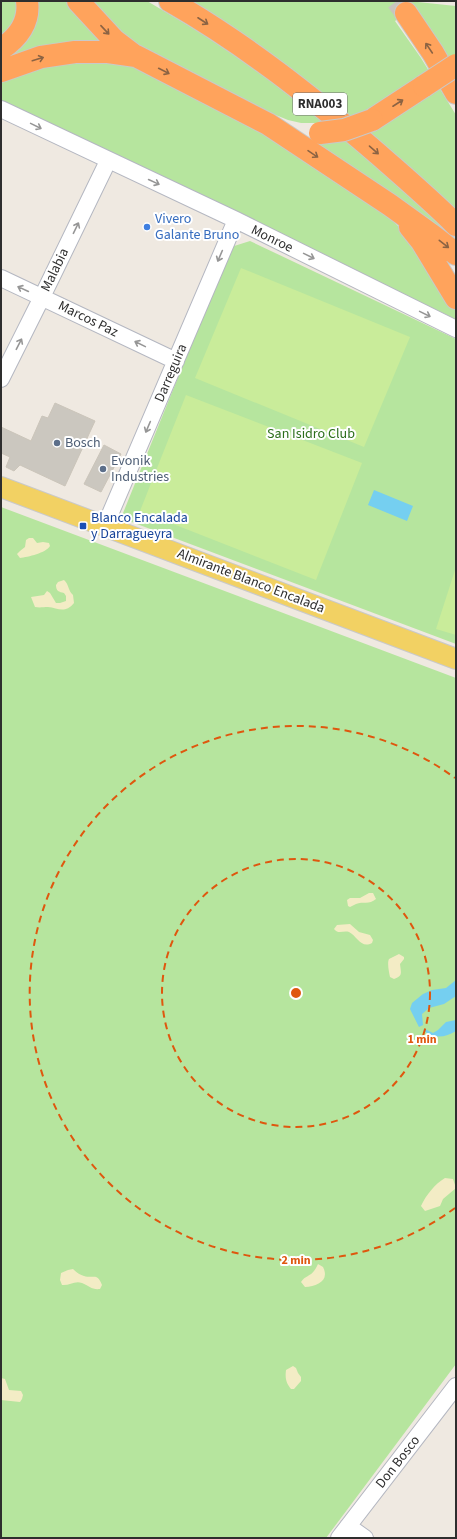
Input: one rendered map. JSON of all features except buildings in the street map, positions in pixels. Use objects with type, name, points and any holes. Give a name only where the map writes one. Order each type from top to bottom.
[{"type":"highway","points":[[1,50],[12,41],[22,29],[27,18],[27,1]]},
{"type":"highway","points":[[78,1],[114,40],[136,56],[268,124],[390,206],[456,254]]},
{"type":"highway","name":"RNA003","points":[[170,1],[248,50],[292,82],[364,142],[456,225]]},
{"type":"highway","points":[[406,13],[433,53],[456,93]]},
{"type":"highway","points":[[1,71],[41,57],[76,52],[108,52],[136,56]]},
{"type":"highway","points":[[268,124],[296,133],[320,133],[344,130],[372,120],[456,65]]},
{"type":"highway","points":[[390,206],[422,242],[456,298]]},
{"type":"main road","name":"Almirante Blanco Encalada","points":[[1,487],[456,659]]},
{"type":"street","name":"Monroe","points":[[1,109],[108,161],[236,220],[456,329]]},
{"type":"street","name":"Malabia","points":[[1,379],[108,161]]},
{"type":"street","name":"Darreguira","points":[[105,526],[236,220]]},
{"type":"street","name":"Marcos Paz","points":[[1,278],[176,361]]},
{"type":"street","name":"Don Bosco","points":[[344,1532],[456,1386]]},
{"type":"street","points":[[344,1532],[365,1538]]},
{"type":"green space","points":[[1,1],[23,1],[23,11],[1,43]]},
{"type":"green space","points":[[34,1],[72,1],[111,46],[9,60],[5,53]]},
{"type":"green space","points":[[84,1],[147,1],[201,33],[262,74],[325,123],[301,123],[288,120],[246,103],[145,54]]},
{"type":"green space","points":[[184,1],[408,1],[456,6],[456,54],[449,59],[407,12],[395,21],[421,58],[456,115],[456,219]]},
{"type":"green space","points":[[84,58],[137,67],[254,124],[380,208],[410,238],[456,310],[456,320],[1,103],[1,76]]},
{"type":"green space","points":[[344,136],[456,239],[456,250],[310,140]]},
{"type":"green space","name":"San Isidro Club","points":[[250,241],[456,339],[456,644],[121,518],[231,247]]},
{"type":"green space","points":[[241,268],[410,337],[364,447],[195,378]]},
{"type":"green space","points":[[186,395],[362,463],[316,580],[140,511]]},
{"type":"green space","points":[[1,507],[456,678],[456,1364],[326,1538],[1,1538]]},
{"type":"green space","points":[[456,567],[456,635],[436,629]]},
{"type":"sand","points":[[33,538],[37,543],[49,543],[50,546],[41,553],[20,558],[17,554],[25,547],[26,540]]},
{"type":"sand","points":[[64,580],[73,595],[74,603],[71,606],[61,610],[48,607],[35,607],[31,597],[44,595],[47,591],[56,603],[66,601],[66,596],[64,593],[58,591],[56,587],[58,582]]},
{"type":"sand","points":[[369,893],[373,893],[376,899],[371,902],[359,903],[350,907],[348,906],[347,900],[350,898],[360,898]]},
{"type":"sand","points":[[350,924],[359,932],[370,935],[373,940],[372,943],[362,943],[349,932],[338,932],[334,929],[337,925]]},
{"type":"sand","points":[[399,954],[404,957],[404,959],[400,964],[400,975],[394,979],[390,977],[388,961]]},
{"type":"sand","points":[[445,1178],[453,1179],[456,1188],[443,1199],[440,1206],[425,1211],[421,1206],[425,1198],[441,1180]]},
{"type":"sand","points":[[318,1264],[323,1267],[325,1272],[324,1279],[318,1284],[305,1287],[301,1282],[314,1272]]},
{"type":"sand","points":[[73,1269],[83,1276],[97,1277],[102,1285],[100,1289],[93,1288],[79,1282],[62,1285],[60,1280],[61,1273]]},
{"type":"sand","points":[[293,1366],[296,1368],[301,1377],[301,1381],[294,1389],[291,1389],[287,1382],[286,1370]]},
{"type":"sand","points":[[1,1378],[5,1379],[9,1390],[21,1391],[23,1395],[20,1402],[1,1400]]},
{"type":"water","points":[[374,490],[413,506],[407,521],[368,505]]},
{"type":"water","points":[[456,980],[456,996],[444,1004],[429,1008],[422,1014],[423,1025],[419,1027],[410,1009],[412,1003],[423,994],[432,990],[446,988]]},
{"type":"water","points":[[456,1020],[456,1031],[448,1035],[435,1036],[423,1030],[425,1029],[433,1033],[446,1022]]},
{"type":"tunnel","points":[[397,1],[406,13]]},
{"type":"place","name":"Vivero Galante Bruno","points":[[147,227]]},
{"type":"place","name":"Bosch","points":[[57,443]]},
{"type":"place","name":"Evonik Industries","points":[[103,469]]},
{"type":"place","name":"Blanco Encalada y Darragueyra","points":[[83,526]]}]
